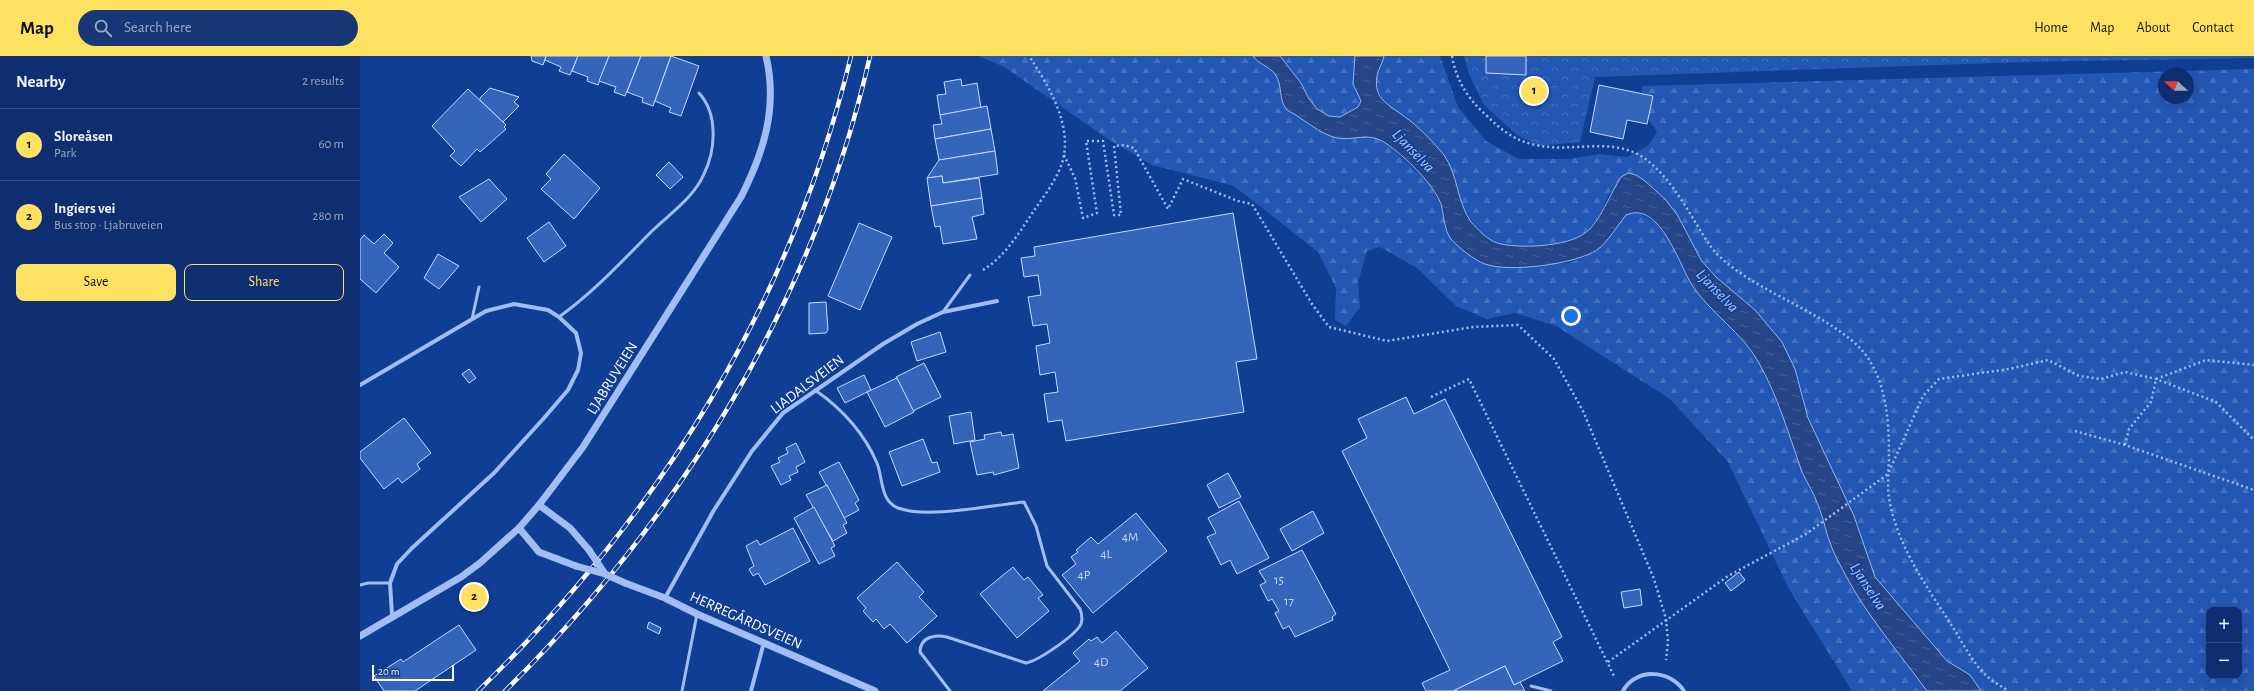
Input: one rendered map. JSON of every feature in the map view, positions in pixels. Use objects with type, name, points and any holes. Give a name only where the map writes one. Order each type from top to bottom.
[{"type":"street","name":"LJABRUVEIEN","points":[[360,636],[461,577],[480,563],[518,528],[573,463],[741,197],[760,160],[770,124],[771,88],[766,56]]},
{"type":"street","name":"LIADALSVEIEN","points":[[665,598],[714,510],[766,432],[783,413],[883,344],[942,312],[997,301]]},
{"type":"street","points":[[360,385],[486,311],[514,304],[548,310],[559,317],[576,333],[581,353],[578,370],[568,390],[494,473],[404,556],[392,573],[390,583],[392,616]]},
{"type":"street","points":[[539,504],[570,528],[589,550],[606,574]]},
{"type":"street","name":"HERREGÅRDSVEIEN","points":[[518,528],[539,552],[548,557],[606,574],[665,598],[697,614],[875,691]]},
{"type":"street","points":[[751,691],[764,642]]},
{"type":"street","points":[[1624,690],[1634,678],[1651,674],[1665,676],[1675,682],[1684,691]]},
{"type":"lane","points":[[559,317],[582,301],[689,196],[704,175],[712,152],[714,131],[705,100],[699,93]]},
{"type":"lane","points":[[942,312],[970,275]]},
{"type":"lane","points":[[472,320],[479,287]]},
{"type":"lane","points":[[815,390],[834,403],[861,434],[877,464],[885,496],[896,507],[911,511],[966,510],[1024,502],[1036,526],[1047,566],[1080,609],[1083,616],[1078,628],[1047,654],[1026,663],[947,636],[930,636],[920,647],[920,652],[950,691]]},
{"type":"lane","points":[[360,585],[368,583],[390,583]]},
{"type":"lane","points":[[682,691],[697,614]]},
{"type":"lane","points":[[1531,686],[1551,691]]},
{"type":"path","points":[[1029,56],[1056,105],[1062,126],[1064,155],[1075,178],[1083,218],[1097,214],[1086,141],[1103,141],[1114,215],[1121,215],[1114,146],[1124,145],[1134,148],[1168,209],[1183,179],[1238,201],[1252,204],[1312,304],[1329,327],[1387,340],[1473,327],[1518,325],[1554,358],[1583,411],[1654,579],[1666,619],[1668,642],[1665,676]]},
{"type":"path","points":[[1452,56],[1461,85],[1478,108],[1499,128],[1517,139],[1536,145],[1549,147],[1613,147],[1640,156],[1662,175],[1678,194],[1707,241],[1719,256],[1745,274],[1811,313],[1861,348],[1870,360],[1878,376],[1885,402],[1888,421],[1889,497],[1893,516],[1908,555],[1974,661],[1993,681],[2009,691]]},
{"type":"path","points":[[970,275],[994,263],[1011,245],[1054,180],[1064,155]]},
{"type":"path","points":[[1608,662],[1728,576],[1806,534],[1888,474],[1923,396],[1939,379],[2009,369],[2048,360],[2079,376],[2101,378],[2125,372],[2156,379],[2216,402],[2254,440]]},
{"type":"path","points":[[2156,379],[2206,360],[2254,365]]},
{"type":"path","points":[[1431,397],[1469,379],[1615,678],[1624,690]]},
{"type":"path","points":[[2125,445],[2129,429],[2150,402],[2156,379]]},
{"type":"path","points":[[2075,431],[2125,445],[2254,490]]},
{"type":"green space","points":[[979,56],[1253,56],[1275,74],[1279,83],[1282,102],[1287,110],[1345,138],[1360,136],[1375,138],[1387,144],[1429,183],[1440,203],[1447,232],[1460,247],[1485,264],[1498,267],[1568,263],[1585,257],[1626,215],[1638,213],[1657,223],[1667,236],[1688,278],[1701,298],[1738,334],[1759,362],[1791,436],[1803,474],[1818,504],[1832,547],[1927,691],[1852,691],[1789,589],[1728,462],[1670,399],[1556,326],[1515,313],[1487,319],[1456,306],[1417,268],[1380,247],[1367,251],[1358,283],[1360,307],[1346,326],[1335,320],[1336,288],[1318,252],[1234,186],[1152,165],[1108,139],[1004,67]]},
{"type":"green space","points":[[1280,56],[1355,56],[1353,84],[1361,101],[1358,107],[1340,117],[1329,116],[1317,109],[1309,99],[1301,83]]},
{"type":"green space","points":[[1384,56],[1440,56],[1458,107],[1486,141],[1519,159],[1568,159],[1600,154],[1627,157],[1648,146],[1657,132],[1640,106],[1642,86],[2158,72],[2158,104],[2194,104],[2194,71],[2254,69],[2254,691],[1981,691],[1970,675],[1947,661],[1875,577],[1808,418],[1795,369],[1701,260],[1678,216],[1610,192],[1594,223],[1587,232],[1580,237],[1569,241],[1542,246],[1502,245],[1494,242],[1484,235],[1473,223],[1405,116],[1393,109],[1382,99],[1376,87],[1377,73]]},
{"type":"green space","points":[[1464,56],[2254,56],[2254,58],[2024,62],[1595,77],[1580,142],[1540,146],[1517,135],[1484,105],[1469,74]]},
{"type":"water","name":"Ljanselva","points":[[1253,56],[1280,56],[1301,83],[1309,99],[1317,109],[1329,116],[1340,117],[1358,107],[1361,101],[1353,84],[1355,56],[1384,56],[1378,71],[1376,84],[1380,96],[1388,105],[1410,120],[1444,155],[1452,171],[1466,214],[1479,231],[1497,243],[1517,246],[1542,246],[1577,238],[1590,229],[1595,223],[1621,177],[1628,173],[1636,175],[1645,181],[1665,199],[1678,216],[1701,260],[1716,277],[1755,310],[1782,342],[1795,369],[1808,418],[1854,516],[1875,577],[1947,661],[1970,675],[1981,691],[1927,691],[1875,622],[1847,578],[1834,552],[1816,501],[1802,472],[1778,403],[1759,363],[1744,342],[1708,305],[1692,285],[1667,237],[1658,225],[1649,217],[1638,213],[1626,215],[1601,247],[1587,255],[1574,259],[1542,266],[1510,268],[1496,267],[1485,264],[1476,260],[1451,239],[1444,222],[1441,204],[1437,196],[1418,171],[1402,156],[1387,144],[1374,138],[1362,137],[1344,139],[1330,136],[1287,110],[1282,102],[1279,83],[1275,74]]},
{"type":"building","points":[[531,56],[546,56],[543,65],[532,61]]},
{"type":"building","points":[[546,56],[578,56],[570,75],[559,71],[561,67],[545,60]]},
{"type":"building","points":[[578,56],[609,56],[598,85],[587,81],[588,77],[572,71]]},
{"type":"building","points":[[609,56],[641,56],[625,96],[614,92],[616,87],[599,81]]},
{"type":"building","points":[[641,56],[671,56],[653,106],[642,102],[643,98],[627,92]]},
{"type":"building","points":[[671,56],[699,66],[681,116],[669,112],[671,108],[655,101]]},
{"type":"building","points":[[1486,56],[1526,56],[1526,75],[1486,73]]},
{"type":"building","points":[[961,79],[962,86],[977,83],[981,108],[940,115],[937,95],[946,94],[944,82]]},
{"type":"building","points":[[1599,85],[1653,96],[1647,124],[1627,120],[1623,139],[1590,132]]},
{"type":"building","points":[[490,88],[519,97],[514,102],[519,106],[503,122],[480,100],[480,98]]},
{"type":"building","points":[[468,89],[506,125],[504,127],[506,129],[480,152],[477,149],[461,166],[450,156],[455,151],[432,126]]},
{"type":"building","points":[[987,106],[991,129],[935,139],[933,125],[942,124],[940,115]]},
{"type":"building","points":[[991,129],[995,151],[939,160],[935,139]]},
{"type":"building","points":[[995,151],[998,174],[943,183],[942,176],[927,178],[939,160]]},
{"type":"building","points":[[564,154],[600,188],[574,219],[541,189],[551,179],[546,174]]},
{"type":"building","points":[[669,162],[683,177],[670,189],[656,175]]},
{"type":"building","points":[[942,176],[943,183],[979,178],[982,198],[931,206],[927,178]]},
{"type":"building","points":[[489,179],[507,199],[481,222],[459,197]]},
{"type":"building","points":[[982,198],[984,214],[972,217],[977,239],[943,244],[940,226],[935,227],[931,206]]},
{"type":"building","points":[[1233,213],[1257,359],[1236,362],[1244,412],[1066,441],[1062,420],[1048,422],[1044,394],[1058,392],[1055,372],[1040,375],[1036,346],[1050,343],[1047,324],[1033,326],[1028,297],[1041,295],[1038,275],[1024,277],[1021,258],[1035,256],[1034,247]]},
{"type":"building","points":[[549,222],[566,246],[544,262],[527,238]]},
{"type":"building","points":[[859,223],[892,237],[860,310],[828,296]]},
{"type":"building","points":[[384,234],[393,243],[384,253],[399,267],[376,293],[360,279],[360,240],[364,235],[374,244]]},
{"type":"building","points":[[438,254],[459,266],[439,289],[424,278]]},
{"type":"building","points":[[826,302],[828,330],[826,333],[809,334],[809,303]]},
{"type":"building","points":[[940,332],[946,352],[917,361],[911,342]]},
{"type":"building","points":[[924,363],[941,397],[913,411],[896,377]]},
{"type":"building","points":[[469,369],[476,378],[469,383],[462,374]]},
{"type":"building","points":[[864,375],[871,390],[845,403],[837,388]]},
{"type":"building","points":[[897,378],[914,412],[885,427],[867,392]]},
{"type":"building","points":[[1406,397],[1414,414],[1445,399],[1562,637],[1553,642],[1563,661],[1514,685],[1505,666],[1453,691],[1426,691],[1422,683],[1450,670],[1342,451],[1367,438],[1358,419]]},
{"type":"building","points":[[971,412],[975,440],[954,444],[949,416]]},
{"type":"building","points":[[404,418],[431,453],[417,464],[420,469],[402,483],[398,478],[384,489],[360,458],[360,452]]},
{"type":"building","points":[[1001,432],[1002,436],[1013,434],[1019,468],[994,475],[993,472],[977,475],[970,442],[985,439],[984,435]]},
{"type":"building","points":[[923,439],[932,463],[937,462],[940,472],[902,486],[889,452]]},
{"type":"building","points":[[796,443],[805,462],[796,467],[798,472],[789,476],[791,480],[781,485],[771,466],[780,462],[778,458],[788,453],[786,448]]},
{"type":"building","points":[[839,462],[859,500],[855,503],[859,510],[844,518],[819,472]]},
{"type":"building","points":[[1228,473],[1241,497],[1219,508],[1207,485]]},
{"type":"building","points":[[827,485],[847,523],[843,525],[847,533],[833,541],[806,495]]},
{"type":"building","points":[[1239,501],[1269,558],[1237,574],[1230,560],[1221,565],[1207,537],[1216,533],[1208,518]]},
{"type":"building","points":[[814,507],[835,546],[831,548],[835,556],[819,564],[794,518]]},
{"type":"building","points":[[1313,511],[1324,533],[1292,551],[1280,529]]},
{"type":"building","points":[[1136,513],[1167,551],[1093,613],[1062,575],[1076,564],[1071,557],[1078,552],[1076,550],[1091,537],[1098,544]]},
{"type":"building","points":[[793,528],[810,561],[765,585],[758,573],[753,576],[749,569],[754,566],[746,546],[757,540],[760,545]]},
{"type":"building","points":[[1302,550],[1336,614],[1332,617],[1333,620],[1295,637],[1289,626],[1283,629],[1275,613],[1279,611],[1272,599],[1268,601],[1260,585],[1266,582],[1259,571]]},
{"type":"building","points":[[897,562],[924,592],[919,597],[937,616],[907,643],[890,624],[884,629],[876,619],[873,622],[863,611],[866,608],[857,598]]},
{"type":"building","points":[[1013,567],[1024,580],[1028,577],[1043,595],[1038,598],[1049,611],[1017,638],[980,594]]},
{"type":"building","points":[[1739,572],[1745,580],[1731,591],[1725,583]]},
{"type":"building","points":[[1640,589],[1642,605],[1624,608],[1621,592]]},
{"type":"building","points":[[649,622],[661,628],[659,634],[647,628]]},
{"type":"building","points":[[459,625],[476,650],[415,691],[384,691],[374,676],[401,659],[403,662]]},
{"type":"building","points":[[1116,631],[1148,668],[1120,691],[1043,691],[1080,661],[1073,653],[1089,639],[1091,641],[1097,637],[1102,643]]},
{"type":"building","points":[[1505,666],[1514,685],[1520,682],[1525,691],[1453,691]]},
{"type":"railway","points":[[478,691],[544,623],[605,552],[660,478],[710,400],[755,319],[793,235],[825,147],[851,56]]},
{"type":"railway","points":[[505,691],[569,624],[629,553],[683,478],[733,399],[777,318],[815,233],[846,146],[870,56]]},
{"type":"place","name":"Sloreåsen","points":[[1534,91]]},
{"type":"place","name":"Ingiers vei","points":[[474,597]]}]
